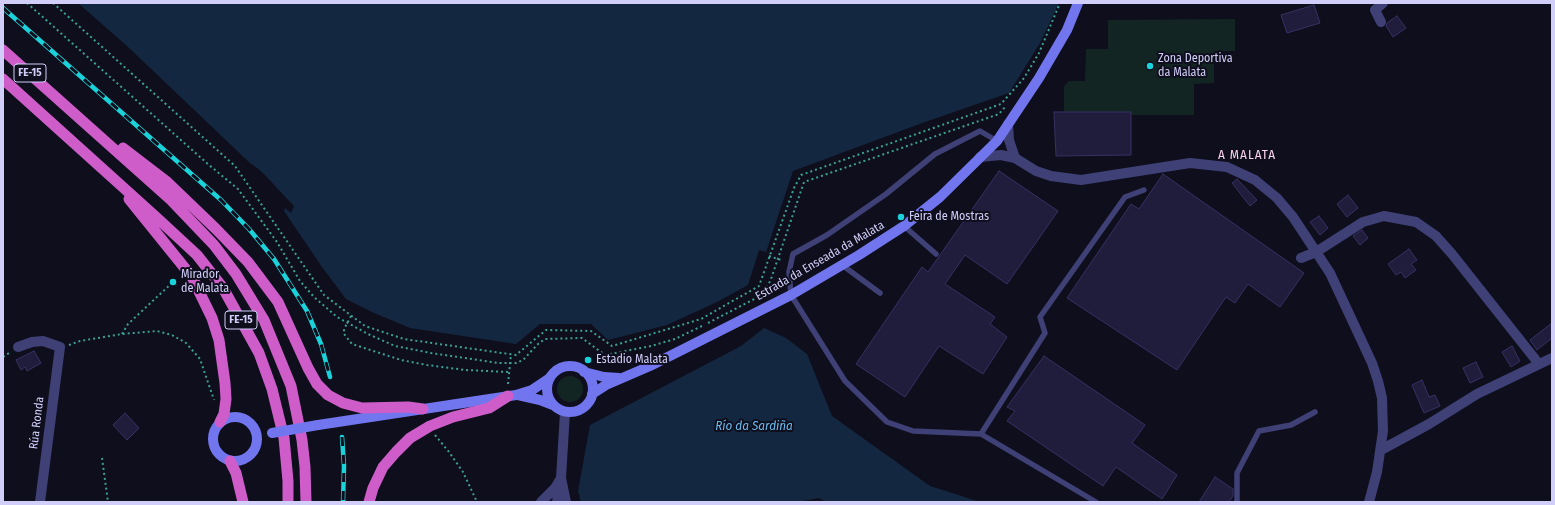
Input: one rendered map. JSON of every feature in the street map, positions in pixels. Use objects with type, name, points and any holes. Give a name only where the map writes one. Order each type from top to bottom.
[{"type":"highway","name":"FE-15","points":[[3,50],[171,200],[214,245],[236,274],[260,313],[280,358],[290,386],[302,440],[305,467],[306,502]]},
{"type":"highway","name":"FE-15","points":[[3,79],[197,255],[223,288],[255,346],[272,389],[284,438],[288,481],[288,502]]},
{"type":"highway","points":[[3,90],[35,109]]},
{"type":"highway","points":[[56,97],[166,181],[248,262],[278,302],[308,368],[317,384],[328,395],[343,403],[362,408],[408,407],[423,409]]},
{"type":"highway","points":[[114,179],[192,277],[212,318],[219,340],[226,384],[224,414],[220,422]]},
{"type":"highway","points":[[368,502],[383,467],[410,438],[430,426],[453,417],[489,408],[512,396]]},
{"type":"highway","points":[[230,460],[236,473],[243,502]]},
{"type":"main road","name":"Estrada da Enseada da Malata","points":[[592,394],[619,378],[650,366],[791,295],[904,226],[940,197],[997,141],[1006,120],[1039,78],[1067,30],[1078,3]]},
{"type":"main road","points":[[258,435],[512,396],[532,390],[550,378],[559,369],[565,367],[579,368],[589,377],[592,384],[592,394],[586,405],[580,410],[573,412],[565,412],[540,400],[512,396]]},
{"type":"main road","name":"Estrada da Enseada da Malata","points":[[584,372],[604,377],[619,378]]},
{"type":"main road","points":[[550,378],[547,392],[553,405]]},
{"type":"main road","points":[[233,416],[246,419],[256,428],[258,435],[258,443],[251,455],[238,461],[224,458],[215,448],[213,441],[213,434],[220,422],[233,416]]},
{"type":"street","points":[[1381,22],[1376,10],[1383,3]]},
{"type":"street","points":[[1006,120],[1009,140],[1016,158]]},
{"type":"street","points":[[980,157],[1002,155],[1016,158],[1036,171],[1051,176],[1081,180],[1190,163],[1227,167],[1255,180],[1277,198],[1293,217],[1330,274],[1372,363],[1378,381],[1384,415],[1381,450],[1369,502]]},
{"type":"street","points":[[1301,258],[1316,252],[1363,222],[1384,216],[1416,222],[1436,236],[1452,254],[1538,364]]},
{"type":"street","points":[[18,347],[32,342],[43,341],[60,348]]},
{"type":"street","name":"Rúa Ronda","points":[[40,502],[60,348]]},
{"type":"street","points":[[1381,450],[1429,424],[1477,394],[1552,358]]},
{"type":"street","points":[[557,502],[561,478],[565,412]]},
{"type":"street","points":[[541,502],[555,488],[561,478]]},
{"type":"street","points":[[561,478],[566,502]]},
{"type":"lane","points":[[997,141],[980,131],[935,154],[886,194],[827,235],[793,254],[789,272],[791,295],[846,380],[887,422],[913,431],[981,434],[1096,502]]},
{"type":"lane","points":[[981,434],[1045,333],[1040,317],[1125,197],[1144,190]]},
{"type":"lane","points":[[904,226],[936,254]]},
{"type":"lane","points":[[842,265],[880,294]]},
{"type":"lane","points":[[1237,502],[1237,473],[1259,431],[1291,425],[1315,412]]},
{"type":"path","points":[[27,3],[208,165],[238,189],[277,242],[300,281],[314,297],[337,317],[368,334],[395,346],[498,363],[516,363],[523,360],[538,344],[545,339],[582,338],[605,355],[652,346],[675,339],[705,325],[764,294],[804,182],[999,114],[1007,106]]},
{"type":"path","points":[[53,3],[235,166],[324,295],[351,316],[365,326],[404,338],[516,355],[546,330],[591,332],[612,346],[701,319],[759,286],[794,188],[801,175],[1001,104],[1024,78],[1039,53],[1060,3]]},
{"type":"path","points":[[1001,104],[1006,120]]},
{"type":"path","points":[[769,256],[781,260]]},
{"type":"path","points":[[122,334],[128,324],[173,282]]},
{"type":"path","points":[[351,316],[344,334],[352,344],[401,360],[465,370],[509,372]]},
{"type":"path","points":[[60,348],[80,341],[122,334],[156,331],[172,335],[186,343],[200,359],[206,372],[214,400],[219,400]]},
{"type":"path","points":[[508,384],[511,354]]},
{"type":"path","points":[[434,434],[463,472],[477,502]]},
{"type":"path","points":[[102,458],[108,502]]},
{"type":"green space","name":"Zona Deportiva da Malata","points":[[1235,19],[1235,51],[1214,51],[1214,83],[1194,84],[1194,115],[1131,115],[1131,112],[1064,112],[1064,86],[1069,81],[1085,81],[1086,49],[1108,49],[1108,20]]},
{"type":"green space","points":[[570,376],[580,379],[583,389],[580,399],[570,402],[560,399],[557,389],[560,379]]},
{"type":"water","points":[[78,3],[1059,3],[1040,43],[1009,93],[925,122],[793,171],[766,252],[759,250],[748,285],[717,302],[667,325],[608,340],[591,324],[540,324],[516,344],[410,328],[346,299],[284,211],[285,208],[291,213],[294,206],[261,171],[250,163],[127,46]]},
{"type":"water","name":"Río da Sardiña","points":[[764,328],[786,338],[807,354],[832,416],[930,486],[980,502],[826,502],[819,498],[798,502],[581,502],[578,491],[590,425],[741,346]]},
{"type":"building","points":[[1314,5],[1320,23],[1287,33],[1281,15]]},
{"type":"building","points":[[1397,16],[1406,28],[1393,37],[1386,26],[1387,23]]},
{"type":"building","points":[[1054,112],[1131,112],[1131,155],[1056,156]]},
{"type":"building","points":[[999,171],[1058,211],[1007,284],[965,255],[945,284],[995,317],[990,324],[1007,337],[983,374],[939,346],[905,397],[856,364],[922,267],[928,272]]},
{"type":"building","points":[[1163,174],[1304,273],[1280,307],[1248,284],[1235,303],[1226,297],[1177,370],[1067,298],[1131,204],[1139,209]]},
{"type":"building","points":[[1237,179],[1257,200],[1250,206],[1232,183]]},
{"type":"building","points":[[1348,195],[1358,208],[1347,217],[1337,204]]},
{"type":"building","points":[[1319,216],[1328,228],[1320,235],[1310,222]]},
{"type":"building","points":[[1362,230],[1368,238],[1360,245],[1353,236]]},
{"type":"building","points":[[1409,249],[1417,260],[1411,264],[1416,270],[1405,278],[1401,272],[1396,275],[1388,264]]},
{"type":"building","points":[[1552,323],[1552,338],[1537,350],[1530,340]]},
{"type":"building","points":[[1512,346],[1520,361],[1511,367],[1502,352]]},
{"type":"building","points":[[34,351],[41,363],[27,371],[25,367],[21,370],[16,360]]},
{"type":"building","points":[[1044,356],[1145,425],[1132,443],[1177,475],[1162,499],[1116,467],[1103,486],[1007,421],[1015,411],[1007,407]]},
{"type":"building","points":[[1476,362],[1483,377],[1470,383],[1463,368]]},
{"type":"building","points":[[1422,380],[1429,397],[1435,395],[1440,406],[1424,413],[1412,385]]},
{"type":"building","points":[[125,413],[139,428],[127,440],[113,425]]},
{"type":"building","points":[[1215,477],[1233,489],[1233,496],[1229,502],[1199,502]]},
{"type":"railway","points":[[3,8],[221,200],[249,229],[274,259],[307,311],[321,344],[330,377]]},
{"type":"railway","points":[[342,437],[344,466],[343,502]]},
{"type":"place","name":"Zona Deportiva da Malata","points":[[1150,66]]},
{"type":"place","name":"Feira de Mostras","points":[[901,217]]},
{"type":"place","name":"Mirador de Malata","points":[[173,282]]},
{"type":"place","name":"Estadio Malata","points":[[588,360]]},
{"type":"district","name":"A MALATA","points":[[1247,155]]}]
